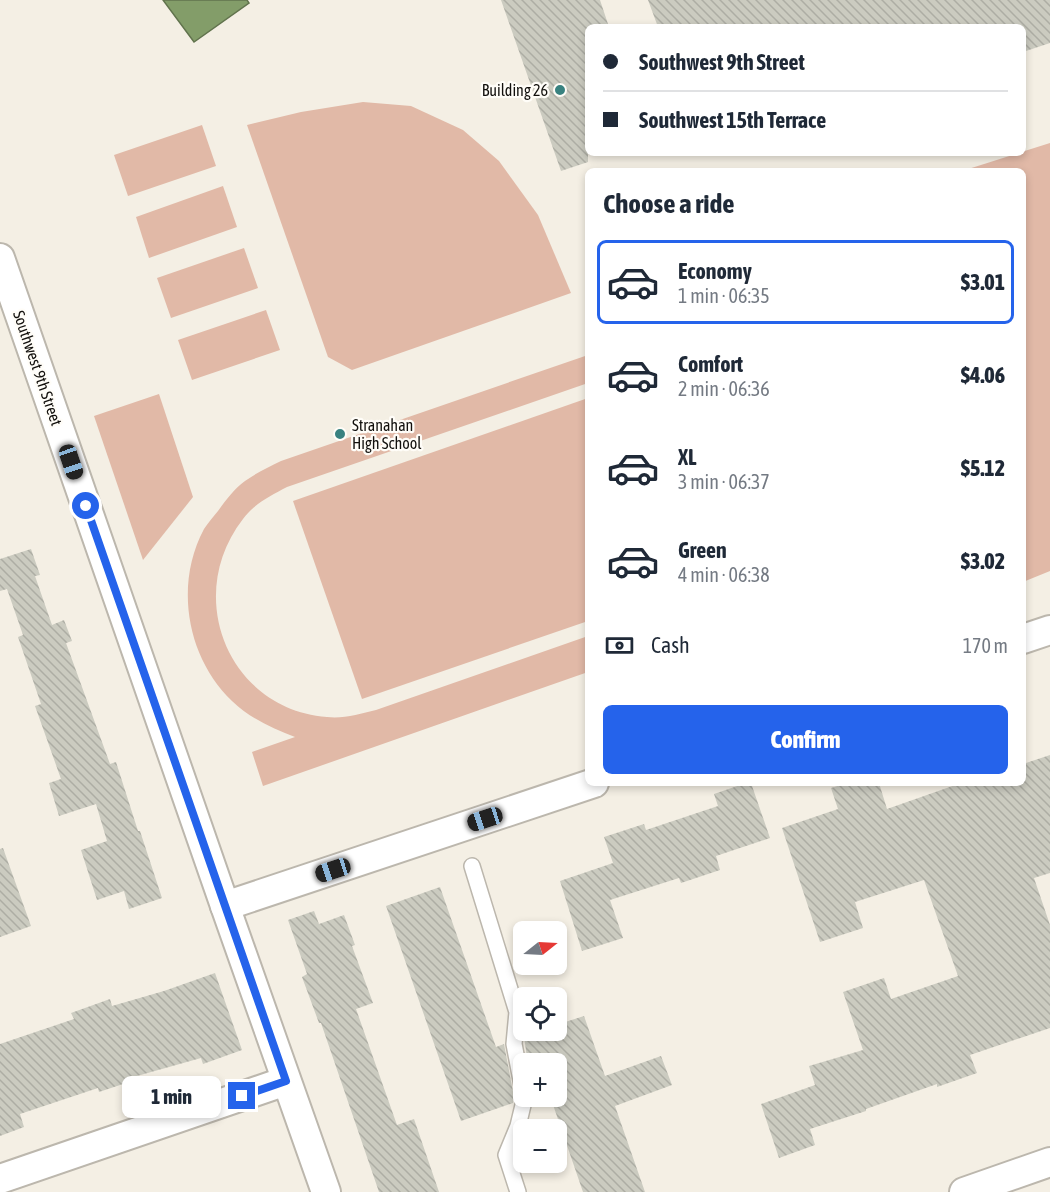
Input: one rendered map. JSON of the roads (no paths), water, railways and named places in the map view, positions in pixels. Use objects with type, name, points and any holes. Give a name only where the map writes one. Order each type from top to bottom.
[{"type":"street","name":"Southwest 9th Street","points":[[0,258],[326,1192]]},
{"type":"street","points":[[1026,638],[1050,630]]},
{"type":"street","points":[[225,906],[585,786]]},
{"type":"street","points":[[0,1179],[286,1081]]},
{"type":"street","points":[[964,1192],[1050,1162]]},
{"type":"lane","points":[[472,866],[493,941],[517,1012],[514,1044],[516,1053]]},
{"type":"lane","points":[[519,1192],[506,1155],[518,1126],[523,1107]]},
{"type":"place","name":"Building 26","points":[[560,90]]},
{"type":"place","name":"Stranahan High School","points":[[340,434]]}]
